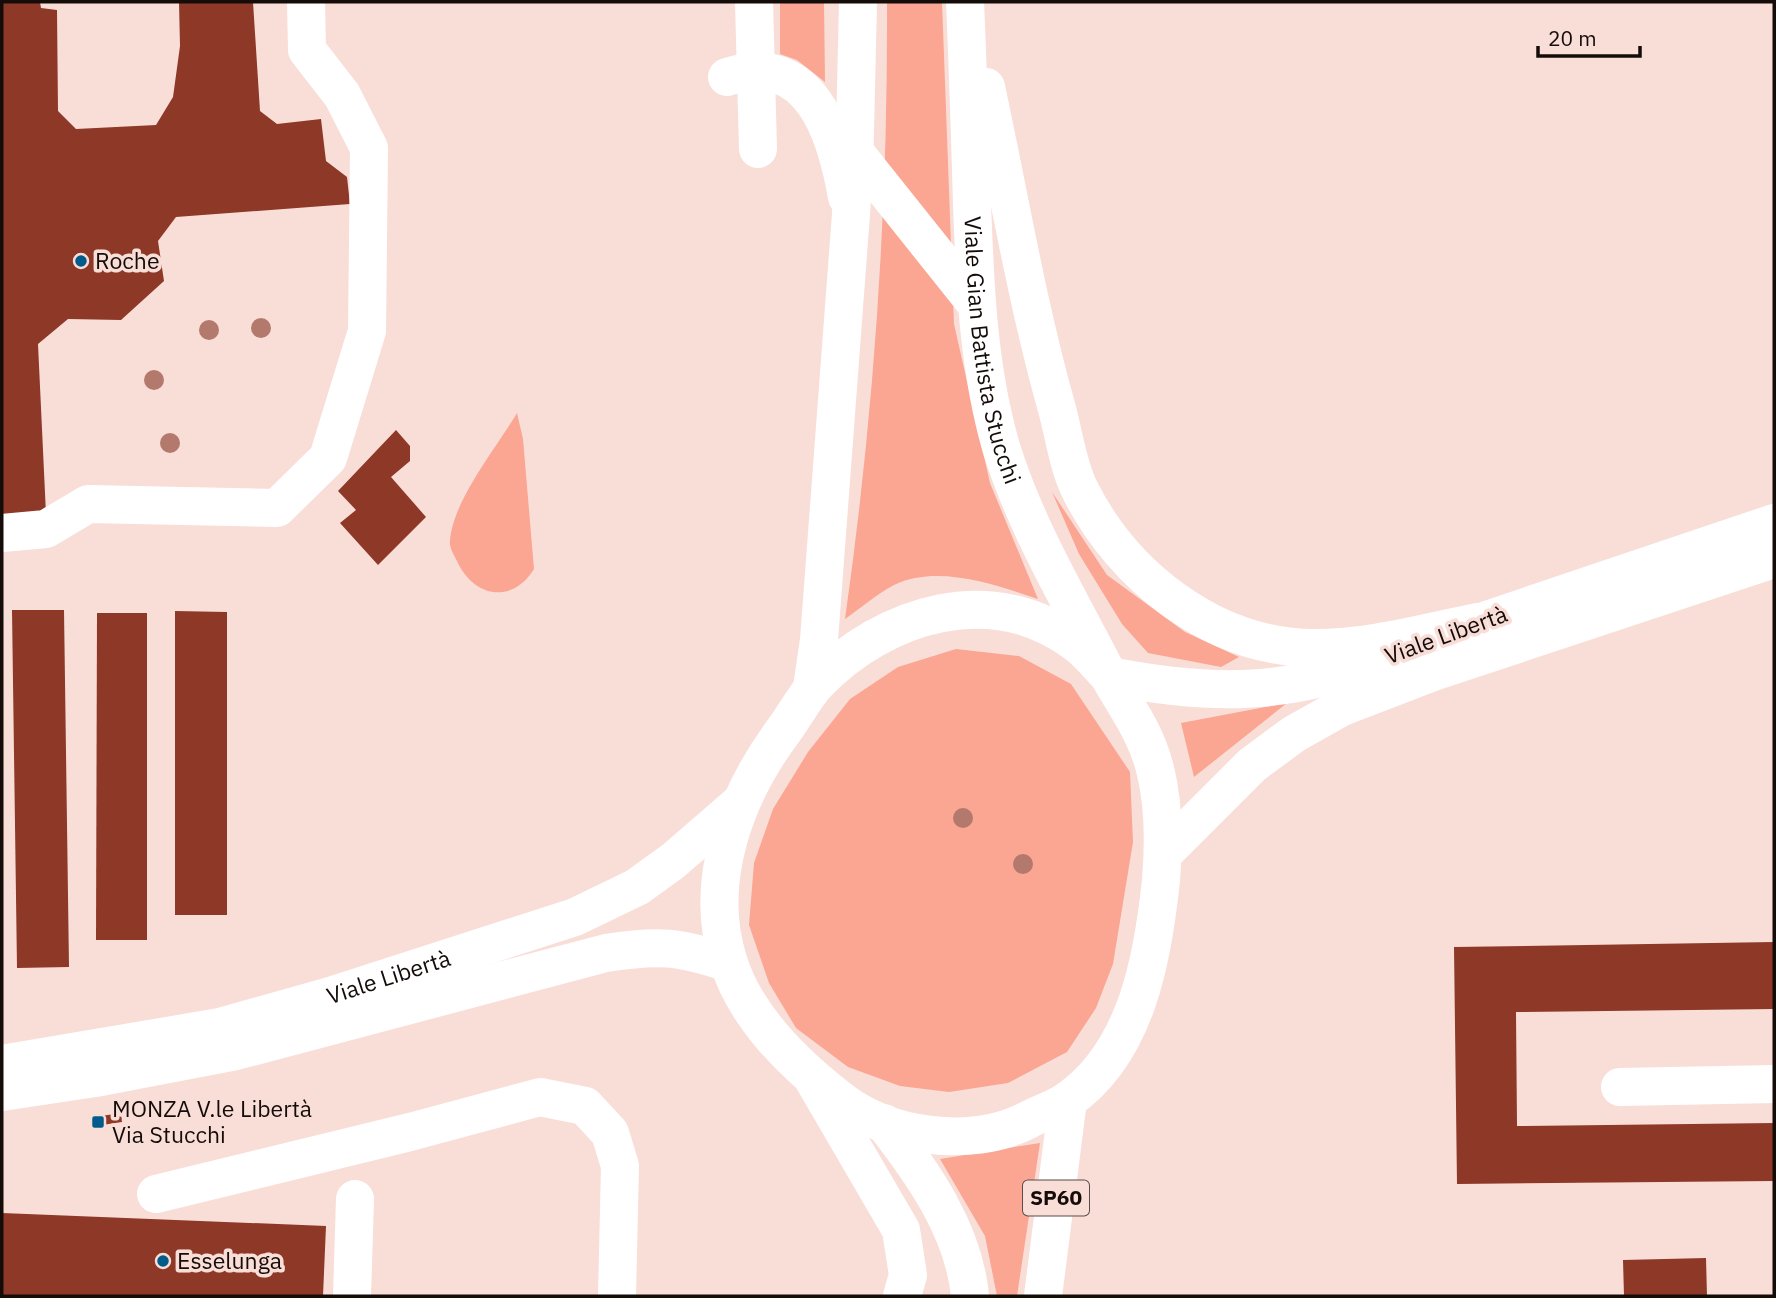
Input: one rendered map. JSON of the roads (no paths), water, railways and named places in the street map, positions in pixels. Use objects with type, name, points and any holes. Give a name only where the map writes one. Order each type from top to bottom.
[{"type":"main road","points":[[2,533],[46,529],[88,504],[277,508],[328,458],[367,331],[369,148],[342,95],[307,50],[306,2]]},
{"type":"main road","points":[[754,2],[742,74],[758,149]]},
{"type":"main road","name":"Viale Gian Battista Stucchi","points":[[812,688],[819,640],[855,150],[858,2]]},
{"type":"main road","points":[[967,2],[1044,362],[1080,489],[1112,540],[1155,586],[1184,609],[1237,634],[1269,642],[1308,648],[1346,646],[1478,622]]},
{"type":"main road","name":"Viale Gian Battista Stucchi","points":[[967,2],[976,304],[985,382],[1002,449],[1027,519],[1109,676],[1145,737],[1156,770],[1163,854],[1155,935],[1124,1037],[1097,1074],[1068,1100],[1013,1128],[978,1135],[918,1133],[855,1112],[781,1049],[747,999],[728,963],[721,928],[720,889],[725,853],[740,803],[772,746],[812,688],[846,656],[883,633],[913,619],[949,610],[979,608],[1016,614],[1050,627],[1079,646],[1109,676]]},
{"type":"main road","points":[[742,74],[784,76],[813,97],[830,128],[842,167],[850,211]]},
{"type":"main road","points":[[855,150],[976,304]]},
{"type":"main road","name":"Viale Libertà","points":[[1109,676],[1187,689],[1267,690],[1368,664],[1478,622],[1774,523]]},
{"type":"main road","name":"Viale Libertà","points":[[1163,854],[1252,765],[1294,734],[1342,707],[1433,672],[1774,559]]},
{"type":"main road","name":"Viale Libertà","points":[[2,1064],[220,1027],[330,996],[575,917],[637,887],[740,803]]},
{"type":"main road","name":"Viale Libertà","points":[[2,1092],[107,1076],[236,1051],[607,953],[645,947],[674,947],[728,963]]},
{"type":"main road","points":[[813,1079],[901,1230],[908,1275],[902,1296]]},
{"type":"main road","points":[[1620,1087],[1774,1084]]},
{"type":"main road","points":[[156,1194],[540,1097],[585,1106],[610,1133],[620,1166],[617,1296]]},
{"type":"main road","name":"SP60","points":[[1043,1296],[1068,1100]]},
{"type":"main road","name":"Viale Gian Battista Stucchi","points":[[884,1123],[920,1170],[947,1218],[970,1296]]},
{"type":"main road","points":[[352,1296],[355,1199]]},
{"type":"place","name":"Roche","points":[[81,261]]},
{"type":"place","name":"MONZA V.le Libertà Via Stucchi","points":[[98,1122]]},
{"type":"place","name":"Esselunga","points":[[163,1261]]}]
